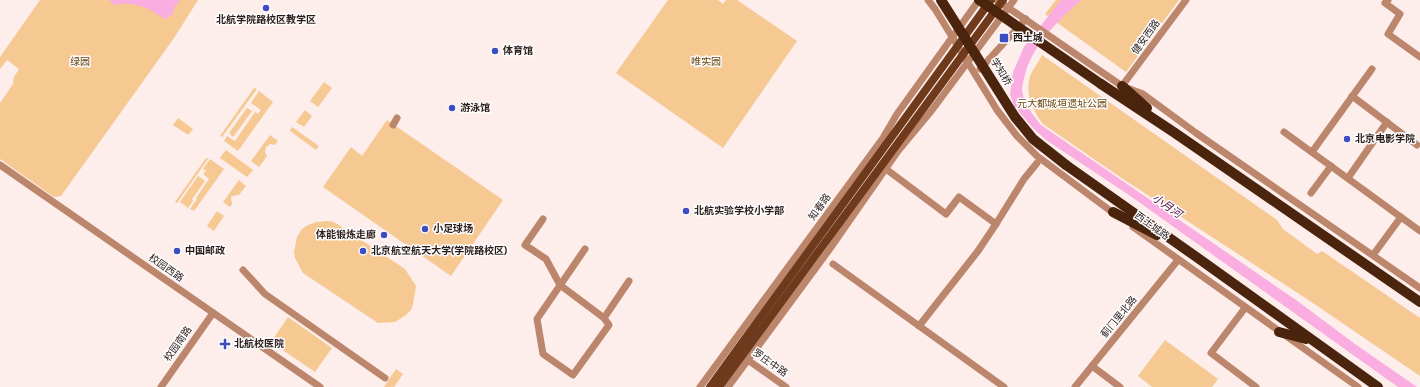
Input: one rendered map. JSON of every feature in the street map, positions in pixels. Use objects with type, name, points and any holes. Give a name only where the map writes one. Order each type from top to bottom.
[{"type":"highway","points":[[979,0],[1101,84],[1175,132],[1420,302]]},
{"type":"highway","name":"学知桥","points":[[939,3],[1015,117],[1033,139],[1066,165]]},
{"type":"highway","points":[[1122,86],[1175,132]]},
{"type":"highway","name":"西土城路","points":[[1066,165],[1378,387]]},
{"type":"highway","points":[[1113,212],[1195,256]]},
{"type":"highway","points":[[1279,332],[1312,340]]},
{"type":"main road","name":"知春路","points":[[710,387],[742,356],[958,45],[991,0]]},
{"type":"main road","name":"知春路","points":[[719,387],[963,53],[1002,2]]},
{"type":"street","name":"西土城路","points":[[928,0],[939,3],[952,37],[997,110],[1017,136],[1037,156],[1178,260],[1358,387]]},
{"type":"street","name":"知春路","points":[[700,387],[883,138],[897,114],[979,0]]},
{"type":"street","name":"知春路","points":[[728,387],[742,356],[829,250],[898,151],[932,110],[968,61],[1002,2],[1014,0]]},
{"type":"street","name":"健安西路","points":[[1122,86],[1186,0]]},
{"type":"street","points":[[1388,0],[1385,3],[1400,14],[1388,34],[1419,56]]},
{"type":"street","points":[[1002,2],[1122,86],[1143,94],[1196,133],[1420,288]]},
{"type":"street","points":[[976,74],[1028,20]]},
{"type":"street","points":[[1312,152],[1372,69]]},
{"type":"street","points":[[1352,96],[1417,145]]},
{"type":"street","points":[[1348,178],[1387,122]]},
{"type":"street","points":[[1284,132],[1420,231]]},
{"type":"street","points":[[919,326],[978,251],[1024,179],[1037,163]]},
{"type":"street","name":"校园西路","points":[[0,165],[320,387]]},
{"type":"street","points":[[1311,193],[1331,166]]},
{"type":"street","points":[[886,169],[946,214],[959,197],[996,224]]},
{"type":"street","points":[[1373,255],[1401,217]]},
{"type":"street","points":[[543,219],[525,245],[546,260],[560,285],[604,318],[609,325],[572,375],[543,354],[537,319],[560,285],[585,249]]},
{"type":"street","name":"蓟门里北路","points":[[1075,387],[1178,260]]},
{"type":"street","points":[[833,264],[1004,387]]},
{"type":"street","points":[[243,270],[265,294],[385,378]]},
{"type":"street","points":[[604,318],[629,281]]},
{"type":"street","points":[[1245,308],[1211,353],[1256,387]]},
{"type":"street","name":"校园南路","points":[[161,387],[212,313]]},
{"type":"street","name":"罗庄中路","points":[[742,356],[786,387]]},
{"type":"street","points":[[1092,366],[1120,387]]},
{"type":"green space","name":"绿园","points":[[40,0],[198,0],[174,38],[61,196],[54,197],[0,159],[0,103],[13,84],[14,77],[19,69],[7,60],[0,69],[0,57]]},
{"type":"green space","name":"唯实园","points":[[668,0],[718,0],[723,4],[726,0],[737,0],[797,41],[723,148],[616,73]]},
{"type":"green space","points":[[1056,0],[1179,0],[1126,72],[1045,14]]},
{"type":"green space","name":"元大都城垣遗址公园","points":[[1042,55],[1277,220],[1283,229],[1317,254],[1322,251],[1420,318],[1420,376],[1310,301],[1120,177],[1043,124],[1030,100],[1028,87],[1031,74]]},
{"type":"green space","points":[[324,82],[332,88],[318,107],[310,101]]},
{"type":"green space","points":[[254,88],[257,89],[222,137],[220,136]]},
{"type":"green space","points":[[259,91],[273,102],[238,151],[224,141],[227,136],[235,141],[255,112],[258,114],[261,110],[251,103]]},
{"type":"green space","points":[[247,108],[252,111],[233,137],[229,133]]},
{"type":"green space","points":[[305,110],[312,116],[304,127],[296,122]]},
{"type":"green space","points":[[178,118],[193,129],[188,135],[173,125]]},
{"type":"green space","points":[[387,120],[503,200],[451,276],[323,187],[351,147],[362,156]]},
{"type":"green space","points":[[292,127],[319,146],[316,150],[290,131]]},
{"type":"green space","points":[[270,135],[278,141],[275,145],[270,144],[266,147],[265,152],[267,156],[259,167],[251,161]]},
{"type":"green space","points":[[226,150],[253,170],[247,177],[220,158]]},
{"type":"green space","points":[[206,158],[208,159],[177,203],[175,202]]},
{"type":"green space","points":[[210,159],[224,169],[194,211],[190,209],[209,179],[203,174],[206,171],[203,169]]},
{"type":"green space","points":[[198,176],[205,181],[192,199],[193,201],[188,208],[180,202]]},
{"type":"green space","points":[[239,180],[246,186],[239,195],[232,196],[232,204],[230,207],[223,202]]},
{"type":"green space","points":[[217,211],[224,216],[214,231],[207,226]]},
{"type":"green space","points":[[316,222],[334,222],[405,269],[416,286],[411,310],[406,315],[395,322],[378,323],[303,273],[295,258],[294,252],[297,237],[302,229],[308,225]]},
{"type":"green space","points":[[288,317],[332,348],[315,372],[271,342]]},
{"type":"green space","points":[[1165,340],[1218,379],[1212,387],[1152,387],[1138,376]]},
{"type":"green space","points":[[396,369],[403,374],[394,387],[384,387]]},
{"type":"shaded area","points":[[109,0],[180,0],[175,6],[173,14],[165,19],[140,6],[124,3],[114,5]]},
{"type":"shaded area","points":[[1061,0],[1081,0],[1054,26],[1039,45],[1027,67],[1022,91],[1027,105],[1041,125],[1296,300],[1355,344],[1417,387],[1398,387],[1129,195],[1046,140],[1032,127],[1014,106],[1010,94],[1013,72],[1024,47]]},
{"type":"place","name":"北航学院路校区教学区","points":[[266,8]]},
{"type":"place","name":"西土城","points":[[1004,38]]},
{"type":"place","name":"体育馆","points":[[495,51]]},
{"type":"place","name":"游泳馆","points":[[452,108]]},
{"type":"place","name":"北京电影学院","points":[[1347,139]]},
{"type":"place","name":"北航实验学校小学部","points":[[686,211]]},
{"type":"place","name":"小足球场","points":[[425,229]]},
{"type":"place","name":"体能锻炼走廊","points":[[384,235]]},
{"type":"place","name":"中国邮政","points":[[177,251]]},
{"type":"place","name":"北京航空航天大学(学院路校区)","points":[[363,251]]},
{"type":"place","name":"北航校医院","points":[[225,344]]},
{"type":"water label","name":"小月河","points":[[1167,206]]}]
